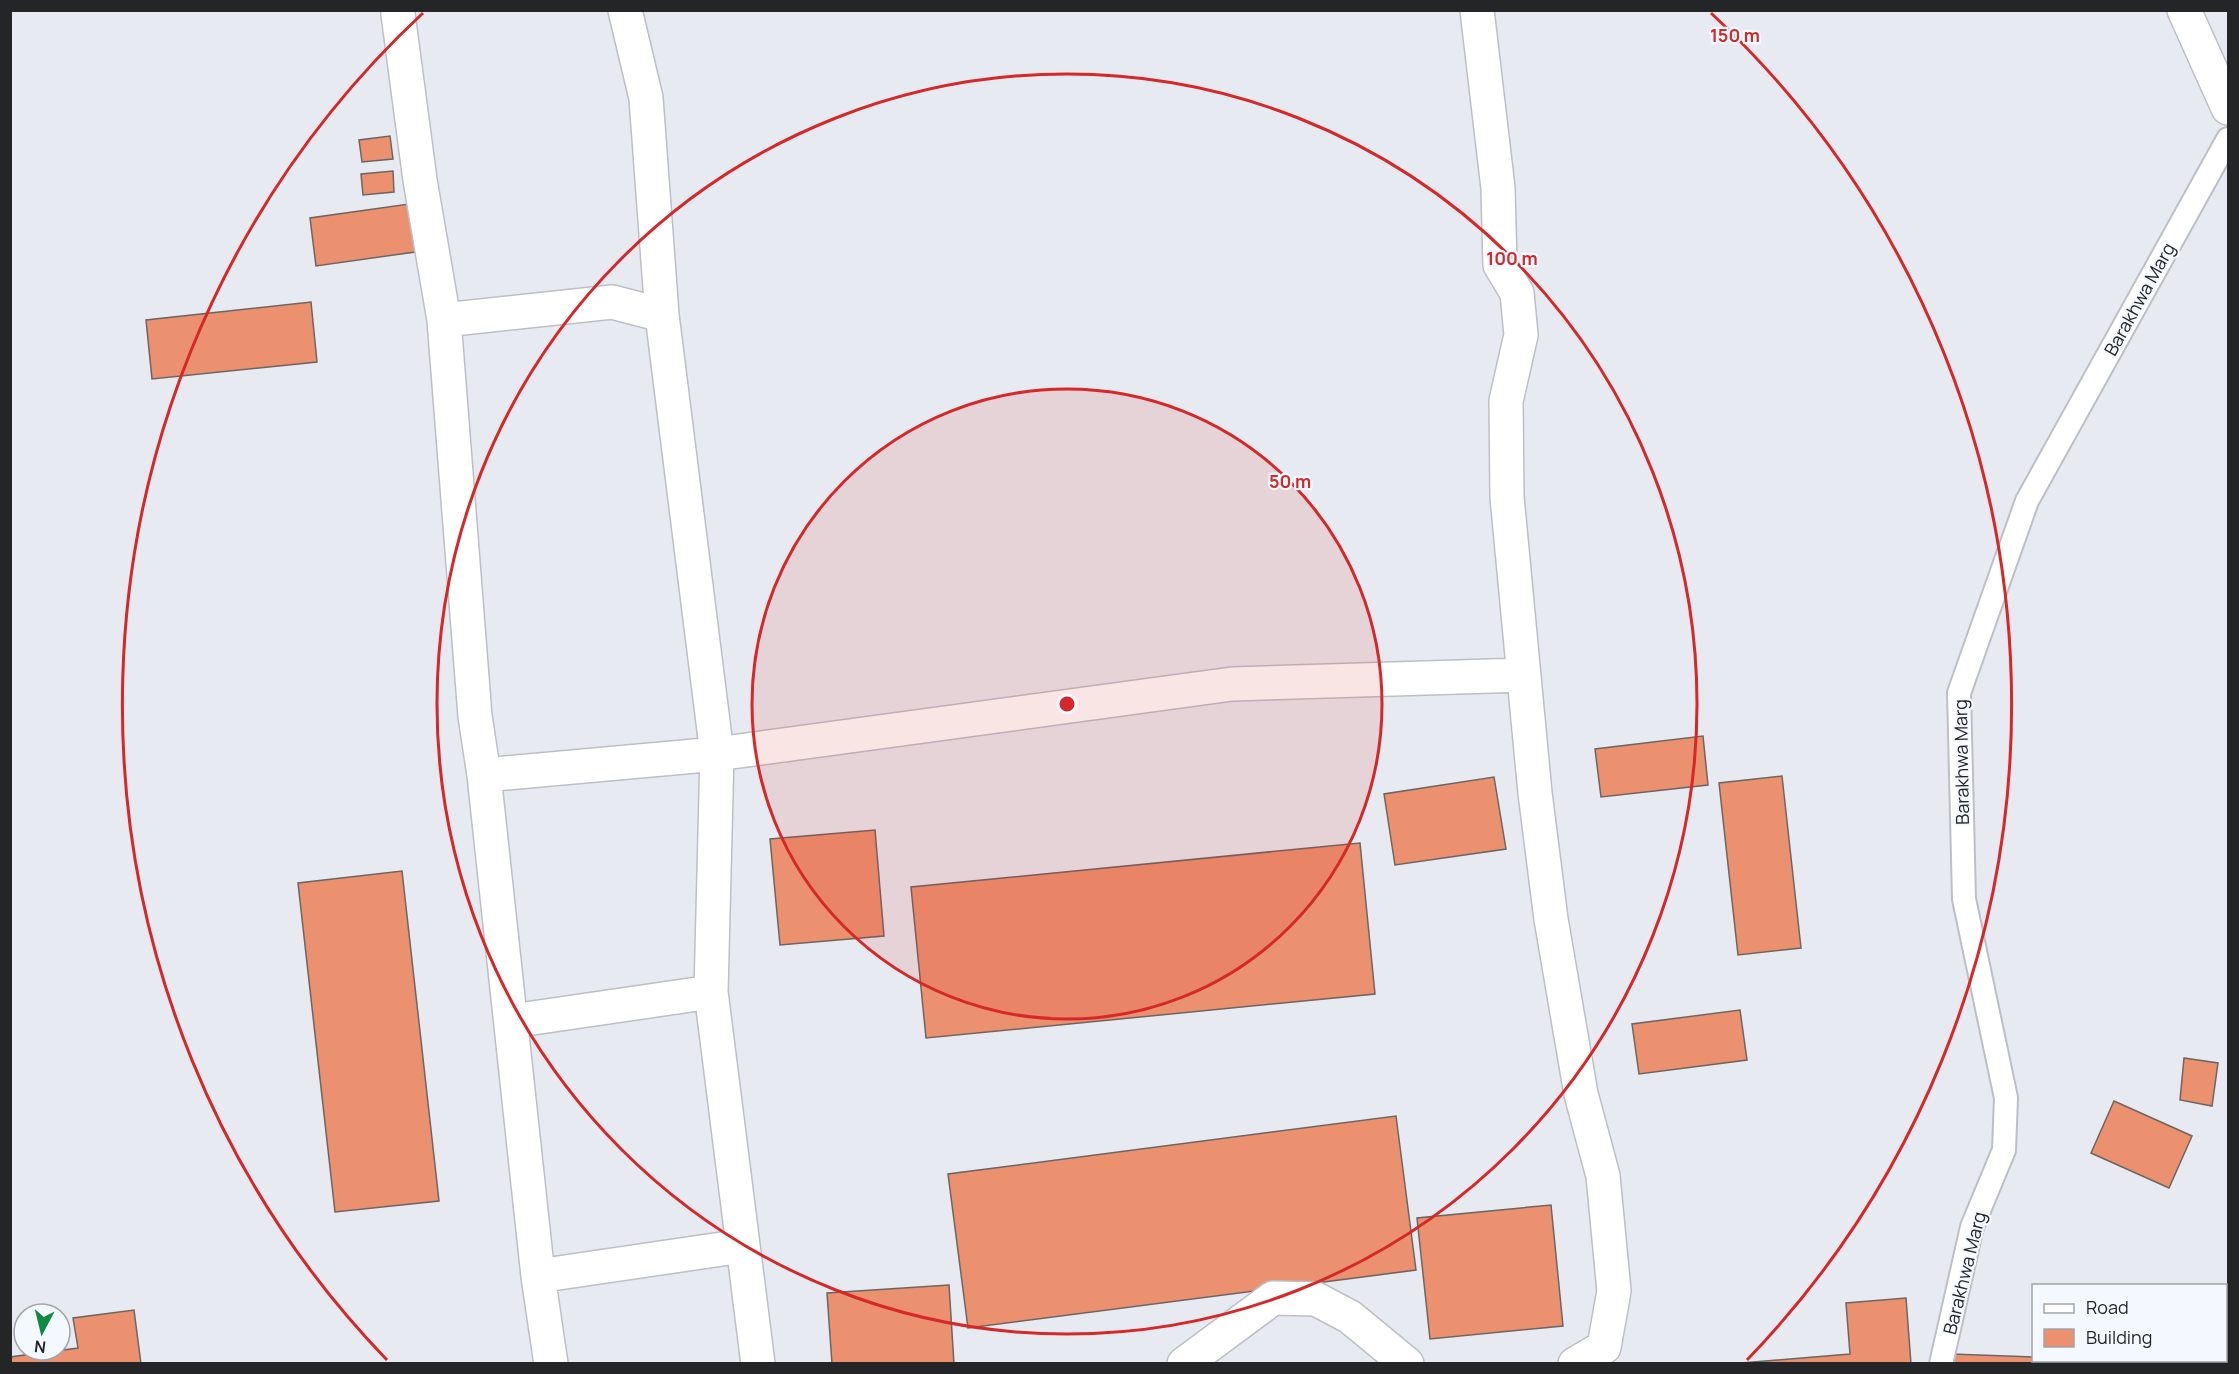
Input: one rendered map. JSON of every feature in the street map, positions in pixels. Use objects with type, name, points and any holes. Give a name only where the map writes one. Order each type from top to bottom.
[{"type":"street","points":[[625,10],[646,98],[662,315],[717,754],[711,992],[759,1364]]},
{"type":"street","points":[[1477,10],[1498,188],[1500,265],[1517,293],[1521,335],[1506,402],[1507,497],[1524,675],[1551,919],[1581,1094],[1603,1176],[1614,1291],[1604,1347],[1575,1364]]},
{"type":"street","points":[[2184,10],[2229,108]]},
{"type":"street","points":[[398,14],[420,180],[444,320],[475,716],[484,775],[512,1021],[538,1276],[551,1364]]},
{"type":"street","points":[[444,320],[612,302],[662,315]]},
{"type":"street","points":[[484,775],[717,754],[1232,684],[1524,675]]},
{"type":"street","points":[[512,1021],[711,992]]},
{"type":"street","points":[[538,1276],[742,1246]]},
{"type":"street","points":[[1184,1364],[1273,1298],[1316,1299],[1350,1317],[1407,1364]]},
{"type":"lane","name":"Barakhwa Marg","points":[[1941,1364],[1972,1227],[2004,1150],[2006,1098],[1964,899],[1959,693],[2027,501],[2229,139]]},
{"type":"building","points":[[390,136],[393,159],[362,162],[359,140]]},
{"type":"building","points":[[393,171],[394,192],[363,195],[361,174]]},
{"type":"building","points":[[409,204],[415,252],[316,266],[310,218]]},
{"type":"building","points":[[311,302],[317,362],[152,379],[146,320]]},
{"type":"building","points":[[1703,736],[1708,785],[1601,797],[1595,749]]},
{"type":"building","points":[[1782,776],[1801,948],[1738,955],[1719,783]]},
{"type":"building","points":[[1494,777],[1506,849],[1395,865],[1384,794]]},
{"type":"building","points":[[875,830],[884,936],[780,945],[770,839]]},
{"type":"building","points":[[1360,843],[1375,994],[926,1038],[911,887]]},
{"type":"building","points":[[402,871],[439,1201],[335,1212],[298,883]]},
{"type":"building","points":[[1740,1010],[1747,1060],[1639,1074],[1632,1024]]},
{"type":"building","points":[[2184,1058],[2218,1063],[2212,1106],[2180,1100]]},
{"type":"building","points":[[2114,1101],[2192,1136],[2169,1188],[2091,1153]]},
{"type":"building","points":[[1396,1116],[1416,1270],[968,1328],[948,1174]]},
{"type":"building","points":[[1551,1205],[1563,1326],[1430,1339],[1417,1218]]},
{"type":"building","points":[[949,1285],[954,1364],[832,1364],[827,1293]]},
{"type":"building","points":[[1906,1298],[1911,1364],[1729,1364],[1850,1354],[1846,1303]]},
{"type":"building","points":[[134,1310],[141,1364],[10,1364],[10,1357],[12,1357],[12,1362],[72,1362],[72,1349],[78,1348],[73,1318]]},
{"type":"building","points":[[1951,1354],[2032,1357],[2032,1362],[2098,1362],[2098,1364],[1951,1364]]}]
